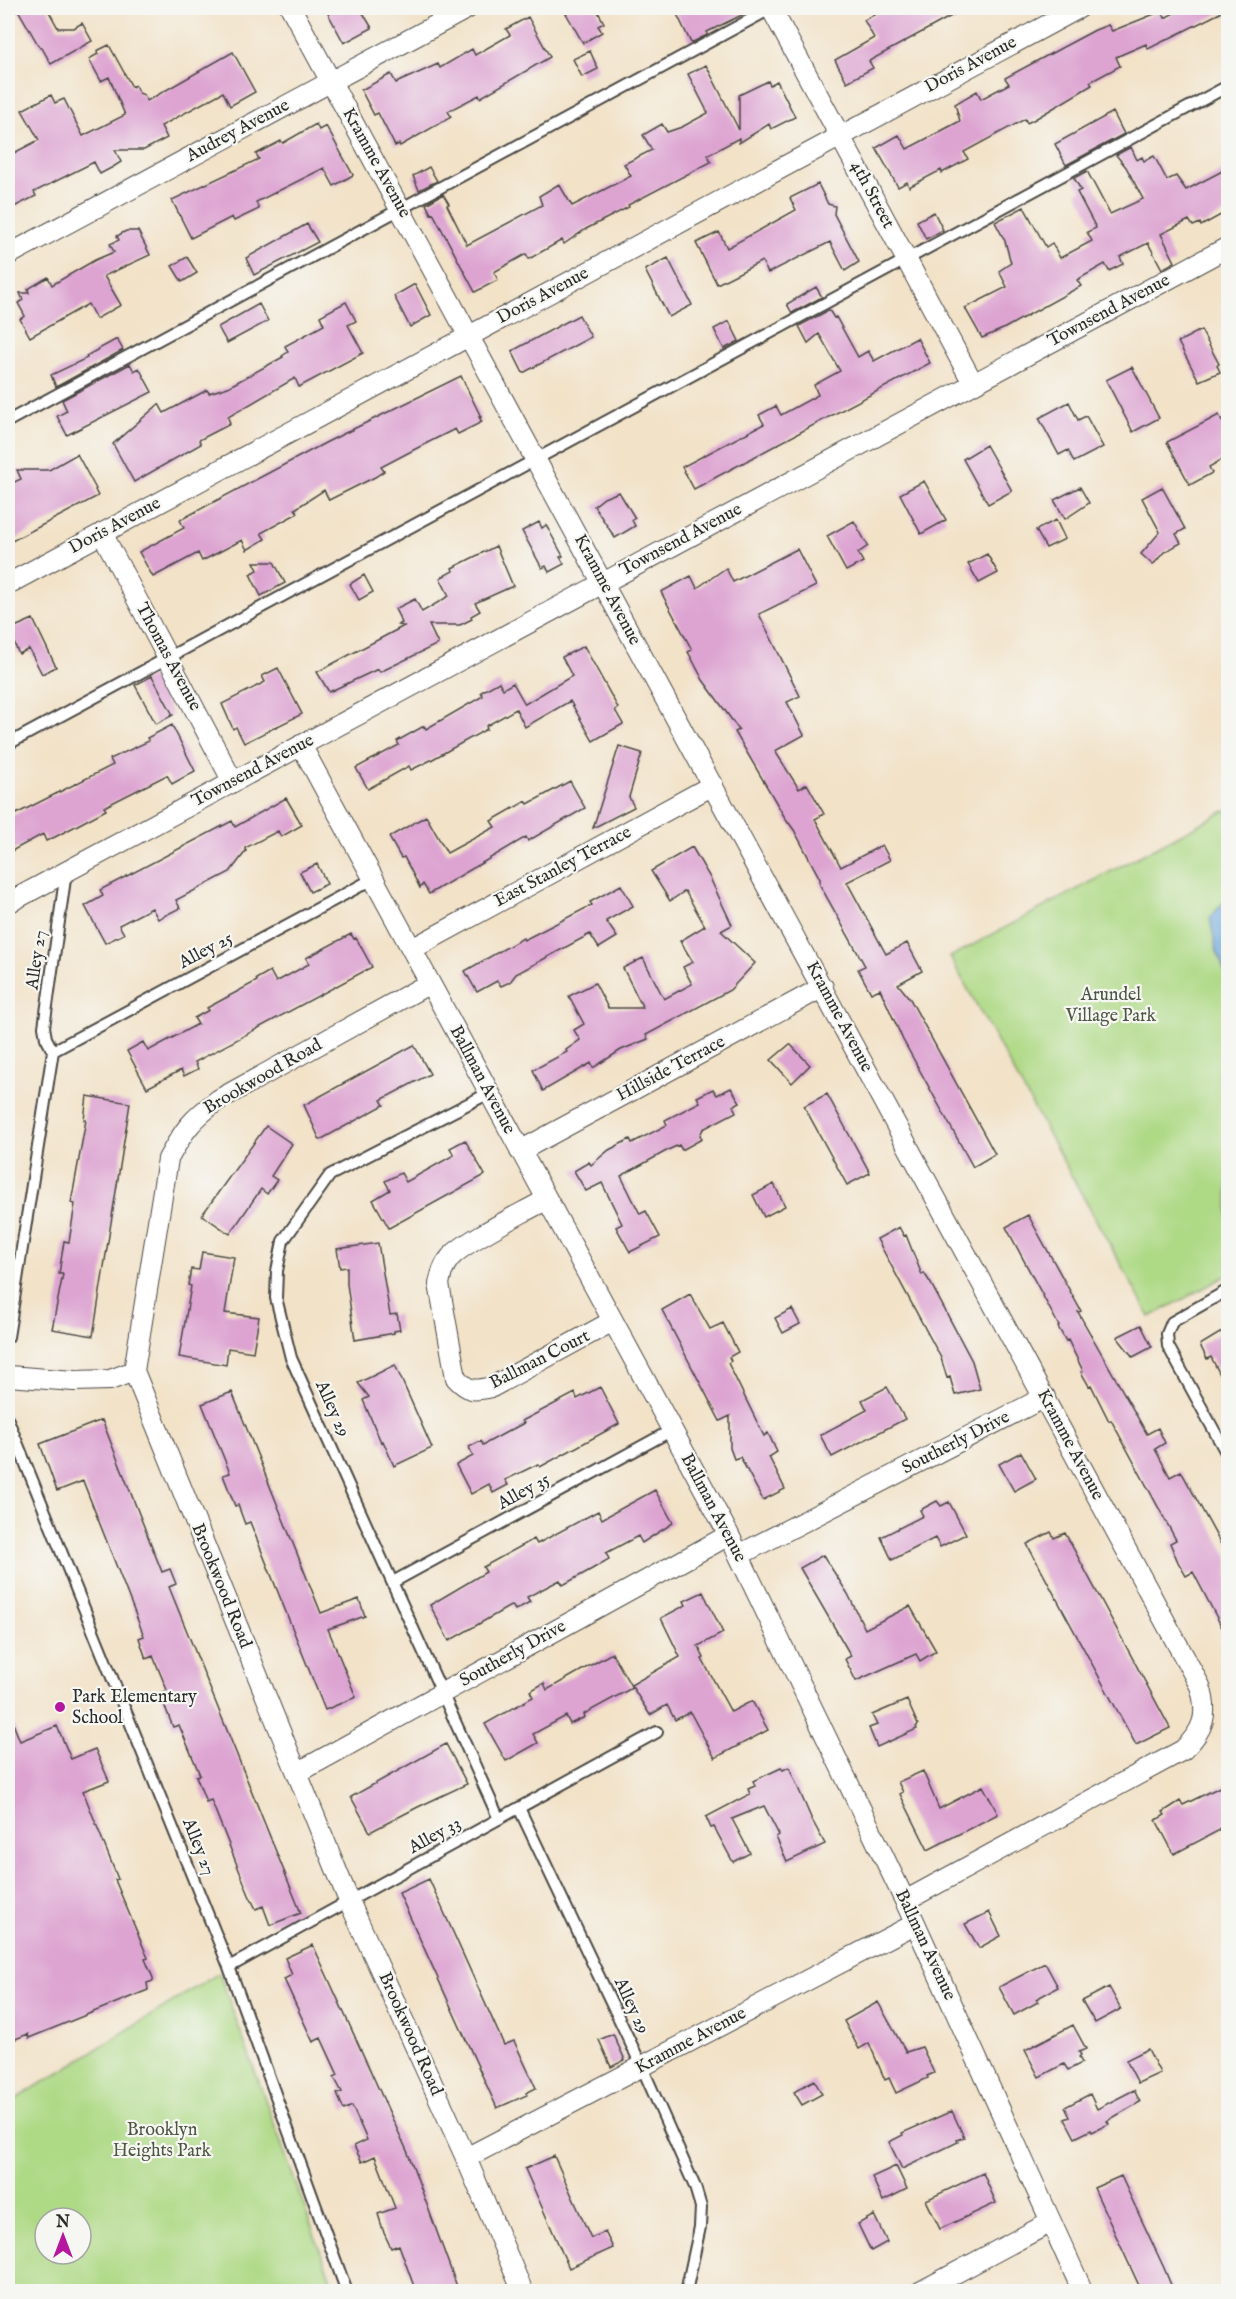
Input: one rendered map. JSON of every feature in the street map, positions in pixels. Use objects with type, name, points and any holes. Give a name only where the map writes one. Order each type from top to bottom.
[{"type":"street","name":"Kramme Avenue","points":[[291,8],[1045,1397],[1200,1686],[1205,1701],[1201,1728],[1195,1739],[1183,1750],[905,1901]]},
{"type":"street","name":"Audrey Avenue","points":[[8,255],[468,8]]},
{"type":"street","name":"4th Street","points":[[772,8],[973,383]]},
{"type":"street","name":"Doris Avenue","points":[[8,584],[1079,8]]},
{"type":"street","name":"Townsend Avenue","points":[[8,903],[1228,247]]},
{"type":"street","name":"Thomas Avenue","points":[[102,533],[233,782]]},
{"type":"street","name":"Ballman Avenue","points":[[301,745],[729,1535],[905,1901],[1083,2292]]},
{"type":"street","name":"East Stanley Terrace","points":[[412,949],[713,786]]},
{"type":"street","name":"Brookwood Road","points":[[430,983],[218,1100],[195,1118],[180,1136],[168,1159],[134,1371],[349,1902],[466,2158],[523,2292]]},
{"type":"street","name":"Hillside Terrace","points":[[520,1150],[823,987]]},
{"type":"street","name":"Ballman Court","points":[[547,1200],[464,1246],[451,1257],[442,1270],[439,1284],[456,1378],[465,1389],[477,1390],[492,1387],[613,1321]]},
{"type":"street","points":[[8,1376],[74,1381],[110,1380],[134,1371]]},
{"type":"street","name":"Southerly Drive","points":[[739,1555],[1045,1397]]},
{"type":"street","name":"Southerly Drive","points":[[297,1773],[729,1535]]},
{"type":"street","name":"Kramme Avenue","points":[[466,2158],[915,1924]]},
{"type":"street","points":[[920,2292],[1051,2222]]},
{"type":"lane","points":[[8,422],[772,8]]},
{"type":"lane","points":[[8,744],[1228,86]]},
{"type":"lane","name":"Alley 27","points":[[8,1336],[54,1051],[46,1038],[44,1027],[66,872]]},
{"type":"lane","name":"Alley 25","points":[[54,1051],[373,879]]},
{"type":"lane","name":"Alley 29","points":[[489,1093],[330,1175],[283,1241],[277,1271],[276,1298],[291,1358],[499,1819]]},
{"type":"lane","points":[[1228,1290],[1172,1322],[1167,1334],[1168,1346],[1228,1456]]},
{"type":"lane","name":"Alley 27","points":[[8,1420],[229,1967],[347,2292]]},
{"type":"lane","name":"Alley 35","points":[[393,1582],[672,1430]]},
{"type":"lane","name":"Alley 33","points":[[229,1967],[657,1732]]},
{"type":"lane","name":"Alley 29","points":[[519,1808],[642,2067],[695,2187],[701,2206],[700,2227],[686,2292]]},
{"type":"green space","name":"Arundel Village Park","points":[[1228,809],[1228,1275],[1150,1317],[950,957]]},
{"type":"green space","name":"Brooklyn Heights Park","points":[[219,1973],[335,2291],[8,2291],[8,2104]]},
{"type":"water","points":[[1228,897],[1228,980],[1216,949],[1210,918]]},
{"type":"building","points":[[17,8],[47,8],[58,28],[74,28],[82,23],[92,41],[51,64]]},
{"type":"building","points":[[325,8],[360,8],[372,28],[344,43]]},
{"type":"building","points":[[563,8],[596,8],[604,23],[598,26],[602,32],[583,43]]},
{"type":"building","points":[[674,8],[756,8],[707,32],[707,35],[691,43]]},
{"type":"building","points":[[887,8],[966,8],[869,61],[873,68],[847,82],[835,60],[874,38],[864,20]]},
{"type":"building","points":[[1183,8],[1228,9],[1148,49],[1146,44],[1116,57],[1120,66],[1090,82],[1092,85],[1035,119],[1027,123],[1025,119],[964,152],[968,159],[942,173],[941,170],[909,187],[907,182],[898,187],[876,148],[899,135],[907,149],[960,121],[955,104],[977,91],[981,99],[1009,84],[1005,78],[1095,30],[1108,25],[1112,31],[1162,11],[1165,18]]},
{"type":"building","points":[[528,17],[550,57],[480,98],[479,95],[448,111],[451,117],[400,146],[399,144],[395,146],[378,113],[374,115],[361,90],[391,74],[396,83],[438,64],[440,68],[472,49],[475,55],[510,35],[506,29]]},
{"type":"building","points":[[109,45],[132,87],[135,85],[147,101],[233,52],[255,92],[230,106],[223,92],[161,126],[167,138],[144,150],[115,150],[121,162],[113,167],[100,174],[94,162],[34,192],[36,196],[8,210],[8,156],[39,140],[22,110],[51,95],[55,103],[64,99],[83,136],[125,115],[109,77],[101,81],[89,59],[98,54],[97,51]]},
{"type":"building","points":[[590,51],[598,69],[582,77],[573,59]]},
{"type":"building","points":[[706,65],[739,130],[739,95],[768,81],[770,85],[777,81],[795,117],[771,129],[769,124],[739,143],[739,138],[708,155],[711,162],[628,205],[629,207],[586,229],[564,244],[562,240],[529,259],[526,254],[494,272],[498,280],[475,292],[426,204],[443,194],[467,245],[542,205],[539,196],[559,184],[572,206],[631,176],[624,164],[652,150],[643,135],[662,124],[667,132],[682,127],[708,113],[688,74]]},
{"type":"building","points":[[1113,112],[1124,134],[1066,165],[1055,144]]},
{"type":"building","points":[[316,124],[319,130],[326,126],[353,175],[334,186],[324,168],[256,202],[259,209],[234,221],[232,217],[191,238],[172,200],[259,159],[256,154],[281,141],[283,143]]},
{"type":"building","points":[[1131,147],[1137,160],[1142,157],[1144,161],[1154,156],[1167,180],[1176,176],[1186,190],[1228,168],[1228,211],[1201,226],[1200,223],[1193,226],[1189,220],[1161,234],[1175,262],[1162,269],[1148,243],[1120,257],[1123,264],[1109,271],[1105,264],[1077,280],[1081,286],[982,338],[965,308],[1007,287],[999,271],[1011,263],[1005,241],[995,222],[1024,207],[1046,247],[1052,243],[1060,258],[1092,241],[1087,232],[1096,228],[1077,192],[1081,190],[1074,178],[1087,171],[1110,214],[1143,199],[1126,167],[1116,155]]},
{"type":"building","points":[[429,167],[437,181],[419,190],[413,176]]},
{"type":"building","points":[[818,184],[828,204],[835,206],[834,214],[859,262],[845,271],[830,242],[768,273],[762,261],[717,284],[696,243],[719,232],[727,248],[796,210],[790,198]]},
{"type":"building","points":[[934,212],[943,230],[926,239],[917,221]]},
{"type":"building","points":[[307,224],[318,242],[254,275],[246,258]]},
{"type":"building","points":[[126,231],[138,231],[150,255],[104,276],[121,305],[96,319],[88,304],[30,337],[20,319],[25,316],[18,303],[23,300],[20,293],[29,293],[28,289],[48,277],[52,285],[95,260],[114,252],[110,244],[119,240],[117,236]]},
{"type":"building","points":[[187,257],[197,273],[182,282],[172,266]]},
{"type":"building","points":[[668,258],[692,305],[669,317],[645,270]]},
{"type":"building","points":[[415,284],[431,315],[410,327],[394,296]]},
{"type":"building","points":[[816,287],[822,297],[792,313],[787,304]]},
{"type":"building","points":[[346,302],[356,321],[348,325],[363,353],[299,387],[295,378],[228,417],[230,424],[199,440],[201,444],[134,482],[113,444],[159,404],[164,413],[207,390],[209,393],[228,387],[283,357],[288,352],[285,346],[324,325],[320,316]]},
{"type":"building","points":[[259,304],[268,321],[227,343],[218,327]]},
{"type":"building","points":[[829,310],[834,318],[836,317],[858,357],[868,351],[874,361],[917,338],[930,363],[694,489],[682,467],[764,424],[759,415],[776,406],[781,415],[818,395],[814,385],[840,371],[819,334],[808,343],[799,326]]},
{"type":"building","points":[[579,315],[591,337],[523,373],[512,351]]},
{"type":"building","points":[[729,321],[739,341],[724,349],[714,329]]},
{"type":"building","points":[[1201,330],[1219,364],[1217,365],[1220,372],[1199,381],[1178,342]]},
{"type":"building","points":[[117,339],[123,350],[56,387],[51,375],[87,358],[86,356]]},
{"type":"building","points":[[130,364],[134,371],[139,368],[152,392],[67,435],[57,416],[67,411],[62,400]]},
{"type":"building","points":[[1132,367],[1159,418],[1133,432],[1106,380]]},
{"type":"building","points":[[461,376],[482,422],[458,434],[455,429],[423,445],[381,467],[384,471],[375,477],[329,500],[324,490],[295,509],[298,513],[261,533],[265,539],[247,550],[242,540],[202,561],[198,553],[153,577],[139,552],[184,528],[180,520],[327,442]]},
{"type":"building","points":[[1069,402],[1078,420],[1086,416],[1103,447],[1074,462],[1068,450],[1059,455],[1039,418]]},
{"type":"building","points":[[1219,415],[1228,432],[1228,456],[1209,467],[1212,473],[1190,485],[1167,442]]},
{"type":"building","points":[[986,445],[1012,491],[988,504],[963,459]]},
{"type":"building","points":[[77,454],[98,496],[8,543],[8,485],[21,479],[17,470],[49,470]]},
{"type":"building","points":[[924,481],[946,520],[921,534],[900,494]]},
{"type":"building","points":[[1080,487],[1089,503],[1065,519],[1054,500]]},
{"type":"building","points":[[1162,487],[1185,529],[1176,534],[1181,543],[1164,552],[1153,565],[1141,554],[1160,532],[1142,498]]},
{"type":"building","points":[[619,492],[635,518],[632,520],[635,526],[615,538],[594,506],[604,498]]},
{"type":"building","points":[[1056,520],[1065,539],[1046,548],[1036,530]]},
{"type":"building","points":[[854,521],[868,546],[858,553],[863,562],[846,571],[827,536]]},
{"type":"building","points":[[539,522],[542,528],[546,525],[563,556],[560,557],[564,564],[549,572],[546,566],[542,568],[522,531]]},
{"type":"building","points":[[496,546],[513,586],[475,603],[480,611],[471,616],[472,619],[460,625],[429,625],[438,644],[380,672],[378,669],[329,692],[317,672],[404,626],[398,625],[402,623],[395,609],[415,599],[422,612],[449,596],[440,578],[453,571],[452,568]]},
{"type":"building","points":[[797,549],[816,586],[759,614],[800,696],[787,702],[804,735],[775,751],[799,789],[807,784],[824,814],[815,819],[841,867],[882,845],[890,860],[847,882],[886,954],[907,943],[922,971],[898,984],[910,999],[995,1154],[973,1167],[903,1040],[880,989],[871,993],[858,969],[865,966],[820,885],[820,879],[794,830],[735,732],[739,730],[703,680],[688,652],[692,650],[661,592],[691,576],[697,588],[726,568],[733,582]]},
{"type":"building","points":[[987,554],[998,573],[979,583],[968,564]]},
{"type":"building","points":[[254,562],[274,562],[285,583],[261,596],[250,574],[258,570]]},
{"type":"building","points":[[364,575],[373,592],[359,600],[350,584]]},
{"type":"building","points":[[33,619],[56,667],[42,674],[29,649],[19,654],[8,630]]},
{"type":"building","points":[[584,646],[618,708],[615,710],[623,724],[593,741],[570,701],[525,727],[516,709],[486,726],[487,729],[431,760],[411,770],[409,766],[368,789],[356,768],[399,745],[397,741],[424,726],[426,729],[483,696],[481,692],[499,682],[503,689],[513,683],[525,704],[572,676],[562,657]]},
{"type":"building","points":[[278,668],[302,714],[244,743],[236,727],[233,729],[222,704],[265,682],[262,676]]},
{"type":"building","points":[[152,676],[173,715],[156,724],[135,685]]},
{"type":"building","points":[[172,725],[195,771],[172,784],[167,775],[104,807],[106,810],[55,837],[46,841],[43,834],[8,853],[8,818],[113,765],[110,759],[149,741],[147,738]]},
{"type":"building","points":[[619,746],[642,753],[629,797],[634,807],[593,828]]},
{"type":"building","points":[[570,781],[585,808],[528,841],[526,837],[429,894],[423,884],[420,888],[404,857],[401,858],[389,837],[426,816],[447,853],[495,827],[491,821],[526,801],[528,804]]},
{"type":"building","points":[[286,798],[302,825],[281,837],[278,831],[245,848],[246,851],[230,872],[176,900],[180,908],[158,919],[152,908],[119,925],[124,934],[105,943],[85,906],[103,896],[100,890],[232,821],[235,827]]},
{"type":"building","points":[[692,847],[709,876],[732,925],[721,931],[755,963],[730,990],[646,1035],[648,1039],[621,1050],[593,1068],[591,1063],[543,1091],[533,1070],[567,1052],[566,1050],[580,1040],[574,1030],[584,1024],[569,996],[595,983],[608,1008],[643,1008],[623,968],[643,958],[664,999],[692,984],[683,967],[693,962],[680,941],[705,926],[685,891],[670,901],[651,871]]},
{"type":"building","points":[[317,864],[327,884],[310,892],[300,872]]},
{"type":"building","points":[[621,885],[633,906],[606,921],[617,937],[599,948],[590,934],[516,974],[510,982],[501,986],[497,981],[477,992],[465,971],[523,938],[524,940],[592,905],[590,902]]},
{"type":"building","points":[[351,934],[354,939],[356,938],[372,967],[195,1062],[198,1069],[184,1076],[181,1070],[147,1088],[127,1051],[143,1042],[148,1051],[198,1024],[194,1018],[209,1010],[207,1008],[257,981],[256,979],[270,971],[276,982],[309,964],[306,958]]},
{"type":"building","points":[[790,1044],[810,1065],[792,1083],[771,1060]]},
{"type":"building","points":[[414,1045],[430,1074],[381,1100],[384,1105],[320,1140],[304,1105]]},
{"type":"building","points":[[731,1088],[740,1102],[733,1106],[736,1112],[703,1129],[700,1135],[702,1139],[682,1150],[679,1145],[670,1149],[621,1176],[640,1214],[646,1211],[660,1237],[630,1252],[616,1227],[622,1224],[602,1183],[586,1191],[574,1171],[589,1162],[591,1165],[609,1150],[630,1139],[632,1143],[667,1125],[665,1120],[700,1102],[697,1097],[713,1089],[717,1095]]},
{"type":"building","points":[[827,1094],[870,1173],[847,1185],[804,1106]]},
{"type":"building","points":[[87,1096],[130,1103],[93,1336],[52,1329],[63,1274],[59,1274],[64,1241],[69,1242],[75,1204],[71,1203],[86,1120],[84,1120]]},
{"type":"building","points":[[266,1126],[292,1144],[271,1176],[277,1180],[267,1194],[261,1189],[230,1234],[202,1215]]},
{"type":"building","points":[[465,1140],[485,1175],[389,1228],[373,1200],[390,1190],[385,1181],[401,1173],[406,1182],[454,1155],[450,1148]]},
{"type":"building","points":[[774,1184],[785,1206],[764,1217],[753,1195]]},
{"type":"building","points":[[1028,1215],[1081,1311],[1078,1312],[1147,1434],[1158,1428],[1165,1443],[1155,1449],[1170,1477],[1181,1471],[1228,1557],[1228,1639],[1193,1572],[1186,1576],[1178,1562],[1170,1543],[1176,1540],[1111,1420],[1109,1421],[1091,1385],[1089,1386],[1081,1372],[1083,1371],[1068,1340],[1066,1341],[1058,1327],[1006,1227]]},
{"type":"building","points":[[899,1227],[904,1236],[906,1235],[922,1275],[924,1273],[930,1282],[972,1361],[980,1389],[955,1395],[941,1358],[877,1239]]},
{"type":"building","points":[[378,1243],[390,1315],[397,1314],[400,1330],[355,1340],[347,1284],[347,1267],[340,1268],[337,1249]]},
{"type":"building","points":[[202,1252],[234,1257],[225,1313],[259,1317],[253,1352],[228,1348],[226,1365],[179,1357],[191,1286],[188,1285],[191,1269],[199,1270]]},
{"type":"building","points":[[690,1294],[710,1329],[723,1323],[738,1352],[729,1357],[731,1361],[728,1363],[764,1436],[768,1433],[777,1452],[769,1457],[785,1489],[763,1500],[740,1457],[734,1459],[730,1448],[730,1416],[720,1421],[662,1310]]},
{"type":"building","points":[[792,1309],[800,1324],[783,1333],[775,1318]]},
{"type":"building","points":[[1141,1325],[1152,1347],[1133,1357],[1117,1337]]},
{"type":"building","points":[[1228,1328],[1228,1390],[1211,1357],[1207,1359],[1200,1345]]},
{"type":"building","points":[[395,1365],[432,1448],[394,1466],[363,1400],[369,1397],[358,1383]]},
{"type":"building","points":[[600,1387],[619,1424],[540,1467],[538,1464],[505,1480],[508,1485],[493,1493],[489,1484],[471,1494],[456,1465],[473,1456],[469,1447],[481,1441],[483,1445],[575,1393],[577,1399]]},
{"type":"building","points":[[887,1387],[905,1419],[832,1457],[820,1435],[867,1410],[862,1400]]},
{"type":"building","points":[[232,1392],[321,1613],[359,1599],[365,1616],[328,1629],[356,1697],[325,1710],[250,1522],[245,1524],[238,1505],[235,1506],[223,1475],[230,1473],[202,1404]]},
{"type":"building","points":[[102,1420],[162,1572],[170,1569],[176,1584],[169,1587],[301,1913],[270,1925],[263,1906],[256,1909],[249,1895],[211,1800],[206,1802],[196,1776],[200,1775],[179,1725],[173,1727],[160,1694],[167,1690],[153,1656],[146,1659],[139,1638],[144,1636],[83,1481],[57,1491],[40,1444]]},
{"type":"building","points":[[1021,1452],[1036,1479],[1014,1491],[999,1464]]},
{"type":"building","points":[[655,1490],[673,1523],[642,1543],[638,1536],[606,1553],[609,1559],[592,1569],[563,1585],[560,1580],[527,1597],[530,1602],[515,1610],[512,1605],[449,1641],[430,1605],[486,1572],[483,1567],[534,1539],[537,1544],[598,1511],[602,1519]]},
{"type":"building","points":[[937,1501],[941,1506],[949,1502],[966,1534],[940,1547],[935,1538],[892,1560],[881,1537],[923,1516],[920,1510]]},
{"type":"building","points":[[1051,1532],[1054,1538],[1065,1533],[1170,1728],[1136,1745],[1027,1544]]},
{"type":"building","points":[[823,1555],[848,1594],[865,1629],[910,1606],[936,1651],[920,1661],[916,1654],[856,1681],[845,1659],[851,1656],[800,1568]]},
{"type":"building","points":[[703,1592],[723,1633],[698,1646],[704,1658],[702,1659],[731,1712],[752,1701],[768,1730],[715,1758],[690,1712],[675,1720],[667,1705],[650,1715],[631,1685],[680,1657],[661,1618],[686,1605],[684,1601]]},
{"type":"building","points":[[612,1653],[632,1688],[570,1724],[566,1716],[533,1734],[538,1743],[506,1761],[485,1724],[533,1697],[530,1691],[544,1683],[547,1690]]},
{"type":"building","points":[[907,1700],[918,1725],[917,1729],[877,1747],[869,1728],[877,1725],[872,1715]]},
{"type":"building","points":[[8,1711],[20,1741],[57,1726],[71,1759],[95,1749],[109,1781],[83,1791],[118,1879],[115,1880],[148,1958],[145,1959],[153,1981],[147,1983],[148,1990],[29,2038],[28,2034],[8,2042]]},
{"type":"building","points":[[446,1744],[467,1784],[370,1832],[351,1797]]},
{"type":"building","points":[[789,1767],[825,1844],[787,1862],[776,1837],[779,1835],[764,1806],[732,1819],[750,1853],[733,1862],[706,1817],[750,1794],[748,1789],[755,1786],[753,1781],[781,1768],[783,1770]]},
{"type":"building","points":[[923,1771],[939,1809],[983,1786],[998,1814],[928,1850],[900,1794],[903,1792],[898,1782]]},
{"type":"building","points":[[1228,1783],[1228,1818],[1218,1831],[1174,1854],[1156,1820],[1165,1815],[1163,1812],[1180,1801],[1183,1805]]},
{"type":"building","points":[[429,1879],[504,2045],[514,2041],[536,2088],[526,2093],[527,2095],[497,2108],[399,1893]]},
{"type":"building","points":[[989,1912],[1001,1936],[979,1948],[965,1924]]},
{"type":"building","points":[[313,1945],[408,2153],[459,2292],[416,2292],[399,2245],[391,2248],[384,2233],[378,2214],[395,2208],[375,2156],[362,2162],[354,2146],[367,2140],[352,2106],[344,2110],[337,2094],[342,2092],[334,2077],[338,2075],[321,2038],[313,2042],[284,1979],[292,1975],[285,1958]]},
{"type":"building","points":[[1045,1963],[1058,1987],[1036,1999],[1038,2002],[1014,2015],[999,1987]]},
{"type":"building","points":[[1109,1987],[1121,2009],[1095,2023],[1082,2001]]},
{"type":"building","points":[[878,2002],[906,2052],[922,2047],[934,2073],[896,2093],[889,2078],[885,2080],[869,2043],[859,2049],[844,2021]]},
{"type":"building","points":[[1073,2025],[1086,2049],[1079,2052],[1082,2063],[1068,2070],[1064,2064],[1039,2077],[1025,2050]]},
{"type":"building","points":[[613,2034],[625,2060],[611,2067],[599,2040]]},
{"type":"building","points":[[1148,2049],[1160,2073],[1138,2083],[1126,2060]]},
{"type":"building","points":[[814,2080],[822,2094],[802,2105],[794,2092]]},
{"type":"building","points":[[1134,2090],[1140,2102],[1107,2121],[1109,2124],[1075,2138],[1065,2119],[1070,2117],[1065,2107],[1090,2094],[1097,2109]]},
{"type":"building","points":[[952,2111],[964,2137],[902,2169],[889,2142],[903,2135],[902,2133]]},
{"type":"building","points":[[554,2156],[591,2238],[605,2232],[613,2248],[569,2268],[525,2169]]},
{"type":"building","points":[[896,2166],[907,2189],[883,2201],[872,2177]]},
{"type":"building","points":[[983,2173],[996,2203],[940,2229],[926,2200]]},
{"type":"building","points":[[1121,2176],[1174,2292],[1142,2292],[1099,2199],[1094,2188]]},
{"type":"building","points":[[874,2215],[887,2242],[871,2251],[858,2224]]},
{"type":"place","name":"Park Elementary School","points":[[60,1707]]}]
